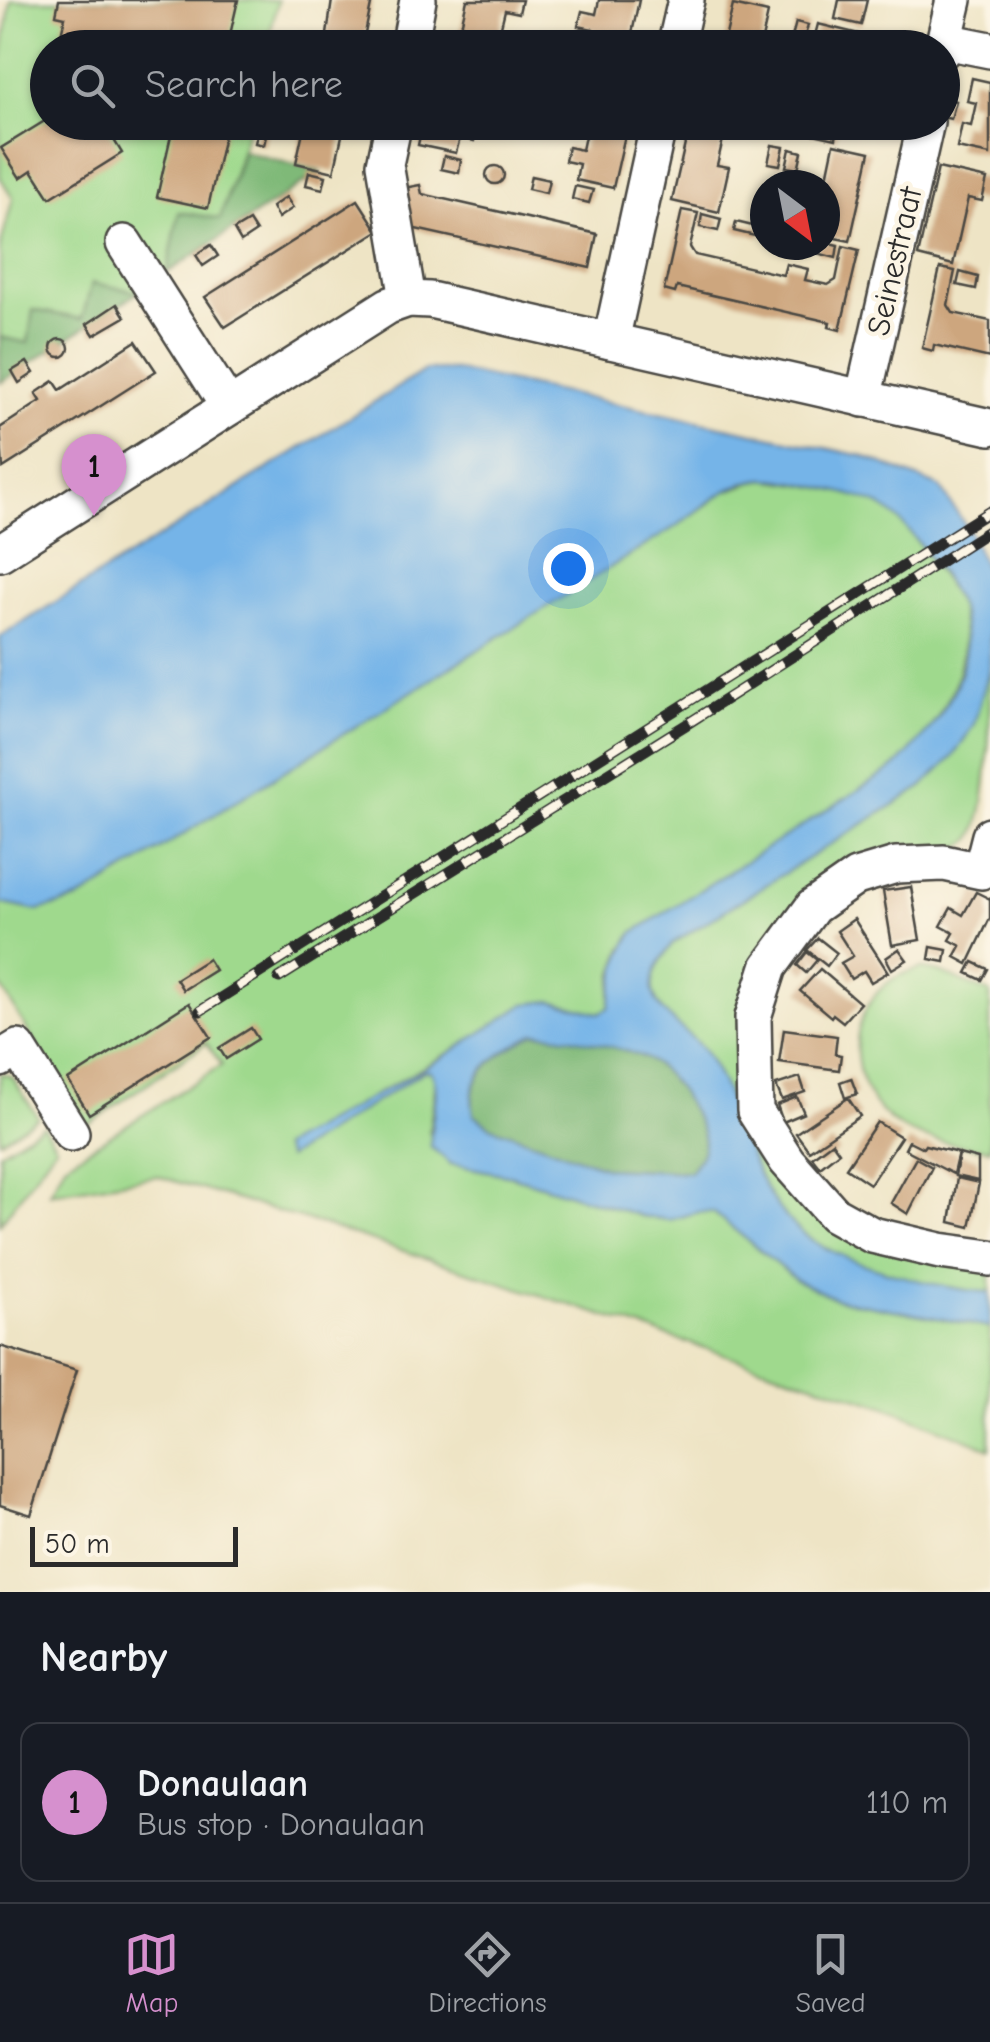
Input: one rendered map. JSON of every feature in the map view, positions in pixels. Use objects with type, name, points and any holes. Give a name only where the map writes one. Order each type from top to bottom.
[{"type":"street","points":[[412,30],[418,0]]},
{"type":"street","points":[[680,30],[686,0]]},
{"type":"street","points":[[947,30],[954,0]]},
{"type":"street","points":[[960,47],[990,50]]},
{"type":"street","points":[[390,140],[385,164],[408,299]]},
{"type":"street","points":[[611,341],[655,140]]},
{"type":"street","name":"Seinestraat","points":[[862,400],[922,140]]},
{"type":"street","points":[[124,243],[230,407]]},
{"type":"street","points":[[0,553],[388,306],[408,299],[430,300],[990,427]]},
{"type":"street","points":[[990,836],[986,874],[944,863],[896,865],[856,877],[813,907],[770,968],[753,1017],[755,1110],[796,1172],[834,1214],[872,1235],[990,1258]]},
{"type":"street","points":[[9,1054],[71,1132]]},
{"type":"green space","points":[[11,0],[278,0],[271,30],[30,30],[30,140],[245,140],[220,219],[179,212],[167,273],[139,292],[92,283],[82,319],[33,310],[28,343],[0,337],[0,248],[13,198],[0,177],[0,70]]},
{"type":"green space","points":[[243,151],[320,172],[167,273],[179,212],[220,219]]},
{"type":"green space","points":[[92,283],[139,292],[0,383],[0,337],[28,343],[33,310],[82,319]]},
{"type":"green space","points":[[763,479],[825,488],[871,501],[890,512],[918,542],[956,600],[963,635],[957,678],[938,716],[895,767],[623,948],[614,973],[609,1008],[599,1013],[577,1009],[466,1043],[282,1148],[288,1157],[424,1071],[431,1071],[436,1081],[429,1132],[451,1164],[512,1176],[641,1216],[669,1220],[713,1212],[796,1280],[836,1299],[990,1328],[990,1449],[884,1406],[320,1224],[157,1176],[50,1193],[65,1164],[222,1065],[206,1043],[85,1126],[0,985],[0,903],[38,911],[78,900],[678,525],[726,491]]},
{"type":"green space","points":[[990,667],[985,786],[977,829],[970,841],[931,855],[856,866],[740,1020],[737,1084],[759,1148],[804,1203],[990,1272],[990,1292],[922,1281],[847,1258],[809,1238],[788,1220],[759,1176],[719,1077],[693,1038],[656,1001],[653,978],[673,943],[922,787],[973,724]]},
{"type":"green space","points":[[921,968],[990,993],[990,1149],[936,1141],[898,1126],[874,1103],[865,1086],[857,1047],[866,1009],[893,979]]},
{"type":"green space","points":[[534,1033],[610,1046],[639,1055],[657,1066],[684,1098],[703,1134],[702,1152],[690,1172],[607,1168],[489,1126],[474,1114],[472,1099],[480,1074]]},
{"type":"green space","points":[[0,1073],[12,1077],[38,1117],[0,1141]]},
{"type":"green space","points":[[43,1125],[56,1146],[0,1224],[0,1152]]},
{"type":"water","points":[[425,370],[455,370],[863,456],[940,487],[968,529],[990,578],[990,667],[974,724],[953,757],[922,787],[673,943],[653,978],[653,991],[662,1009],[706,1054],[759,1176],[788,1220],[809,1238],[847,1258],[922,1281],[990,1292],[990,1328],[836,1299],[796,1280],[713,1212],[669,1220],[641,1216],[512,1176],[451,1164],[431,1147],[436,1088],[431,1071],[424,1071],[287,1158],[282,1147],[442,1058],[525,1004],[551,1001],[599,1013],[609,1008],[620,959],[634,932],[895,767],[906,756],[938,718],[954,689],[964,658],[964,631],[958,605],[936,567],[915,538],[884,508],[844,493],[776,480],[753,481],[730,489],[78,900],[38,911],[0,903],[0,637]],"holes":[[[534,1033],[626,1051],[657,1066],[684,1097],[702,1134],[702,1152],[690,1172],[607,1168],[489,1126],[474,1114],[474,1086],[488,1064]]]},
{"type":"building","points":[[59,0],[238,0],[231,30],[62,30],[65,17],[56,15]]},
{"type":"building","points":[[332,0],[372,0],[366,30],[328,30]]},
{"type":"building","points":[[467,0],[522,0],[519,13],[505,10],[500,30],[460,30]]},
{"type":"building","points":[[599,0],[639,0],[633,30],[578,26],[582,11],[596,14]]},
{"type":"building","points":[[839,0],[867,0],[861,25],[835,19]]},
{"type":"building","points":[[733,5],[768,13],[764,30],[727,30]]},
{"type":"building","points":[[796,22],[808,25],[807,30],[794,30]]},
{"type":"building","points":[[818,24],[843,30],[816,30]]},
{"type":"building","points":[[972,78],[990,82],[990,155],[957,148],[962,124],[971,126],[976,103],[967,101]]},
{"type":"building","points":[[30,130],[30,140],[114,140],[122,153],[50,198],[32,170],[20,178],[1,148]]},
{"type":"building","points":[[170,140],[223,140],[208,208],[157,197]]},
{"type":"building","points":[[301,140],[341,140],[334,172],[296,163]]},
{"type":"building","points":[[419,140],[459,140],[456,153],[418,145]]},
{"type":"building","points":[[584,140],[624,140],[613,188],[576,180],[579,164],[565,161],[568,147],[582,150]]},
{"type":"building","points":[[686,140],[723,140],[717,165],[729,167],[719,212],[672,201]]},
{"type":"building","points":[[834,144],[870,152],[850,241],[840,239],[840,170],[829,170]]},
{"type":"building","points":[[772,145],[784,147],[780,165],[768,163]]},
{"type":"building","points":[[790,149],[802,152],[798,169],[786,167]]},
{"type":"building","points":[[444,156],[461,160],[459,173],[441,169]]},
{"type":"building","points":[[495,166],[504,175],[495,184],[486,175]]},
{"type":"building","points":[[938,168],[987,179],[982,201],[968,198],[953,265],[918,256]]},
{"type":"building","points":[[309,172],[326,176],[323,189],[306,185]]},
{"type":"building","points":[[531,176],[549,180],[546,193],[528,189]]},
{"type":"building","points":[[420,185],[422,194],[597,234],[590,268],[411,228],[404,188]]},
{"type":"building","points":[[575,186],[593,190],[589,203],[572,199]]},
{"type":"building","points":[[286,197],[293,208],[278,218],[272,207]]},
{"type":"building","points":[[358,200],[378,231],[225,327],[205,297]]},
{"type":"building","points":[[682,210],[698,213],[690,247],[695,255],[783,275],[786,264],[808,269],[805,280],[828,285],[836,280],[843,246],[859,250],[840,330],[829,327],[830,322],[677,287],[675,293],[664,290]]},
{"type":"building","points":[[702,214],[721,219],[718,231],[700,227]]},
{"type":"building","points":[[249,221],[256,232],[241,242],[234,230]]},
{"type":"building","points":[[736,222],[750,225],[750,235],[734,231]]},
{"type":"building","points":[[211,245],[218,256],[203,266],[196,255]]},
{"type":"building","points":[[940,268],[955,271],[948,305],[953,313],[990,321],[990,358],[934,345],[933,351],[922,348]]},
{"type":"building","points":[[960,272],[978,277],[976,289],[957,285]]},
{"type":"building","points":[[117,304],[125,317],[94,335],[87,324]]},
{"type":"building","points":[[60,339],[69,348],[60,357],[51,348]]},
{"type":"building","points":[[136,341],[156,371],[3,468],[0,428],[41,401],[36,393],[54,381],[60,390]]},
{"type":"building","points":[[27,362],[34,373],[19,383],[12,371]]},
{"type":"building","points":[[911,887],[920,940],[892,945],[883,891]]},
{"type":"building","points":[[976,892],[990,899],[990,918],[968,964],[955,957],[961,946],[950,940],[954,933],[941,926],[951,908],[963,915]]},
{"type":"building","points":[[854,919],[888,972],[871,982],[864,971],[851,979],[841,963],[853,956],[837,931]]},
{"type":"building","points":[[818,938],[837,953],[827,966],[807,950]]},
{"type":"building","points":[[931,947],[947,950],[945,962],[929,959]]},
{"type":"building","points":[[899,949],[907,960],[892,969],[886,958]]},
{"type":"building","points":[[807,952],[817,960],[806,973],[797,965]]},
{"type":"building","points":[[208,959],[215,970],[183,990],[176,979]]},
{"type":"building","points":[[973,962],[988,969],[982,980],[967,973]]},
{"type":"building","points":[[820,969],[860,1003],[843,1022],[800,991]]},
{"type":"building","points":[[189,1003],[211,1037],[89,1114],[68,1080]]},
{"type":"building","points":[[251,1028],[258,1039],[226,1059],[219,1048]]},
{"type":"building","points":[[784,1029],[837,1036],[835,1054],[841,1055],[839,1070],[779,1062]]},
{"type":"building","points":[[800,1077],[805,1092],[782,1100],[776,1085]]},
{"type":"building","points":[[851,1078],[857,1094],[845,1098],[840,1082]]},
{"type":"building","points":[[797,1097],[804,1113],[783,1122],[777,1105]]},
{"type":"building","points":[[848,1098],[860,1116],[809,1151],[796,1133]]},
{"type":"building","points":[[877,1122],[901,1137],[870,1184],[846,1168]]},
{"type":"building","points":[[909,1141],[923,1148],[925,1145],[958,1153],[953,1174],[905,1149]]},
{"type":"building","points":[[832,1142],[839,1152],[820,1167],[812,1157]]},
{"type":"building","points":[[959,1154],[978,1159],[978,1181],[955,1176]]},
{"type":"building","points":[[916,1158],[932,1167],[908,1214],[891,1203]]},
{"type":"building","points":[[957,1178],[979,1183],[970,1227],[950,1222]]},
{"type":"building","points":[[0,1346],[77,1370],[31,1515],[0,1505]]},
{"type":"railway","points":[[200,1011],[990,511]]},
{"type":"railway","points":[[279,978],[990,530]]},
{"type":"place","name":"Donaulaan","points":[[94,516]]}]
